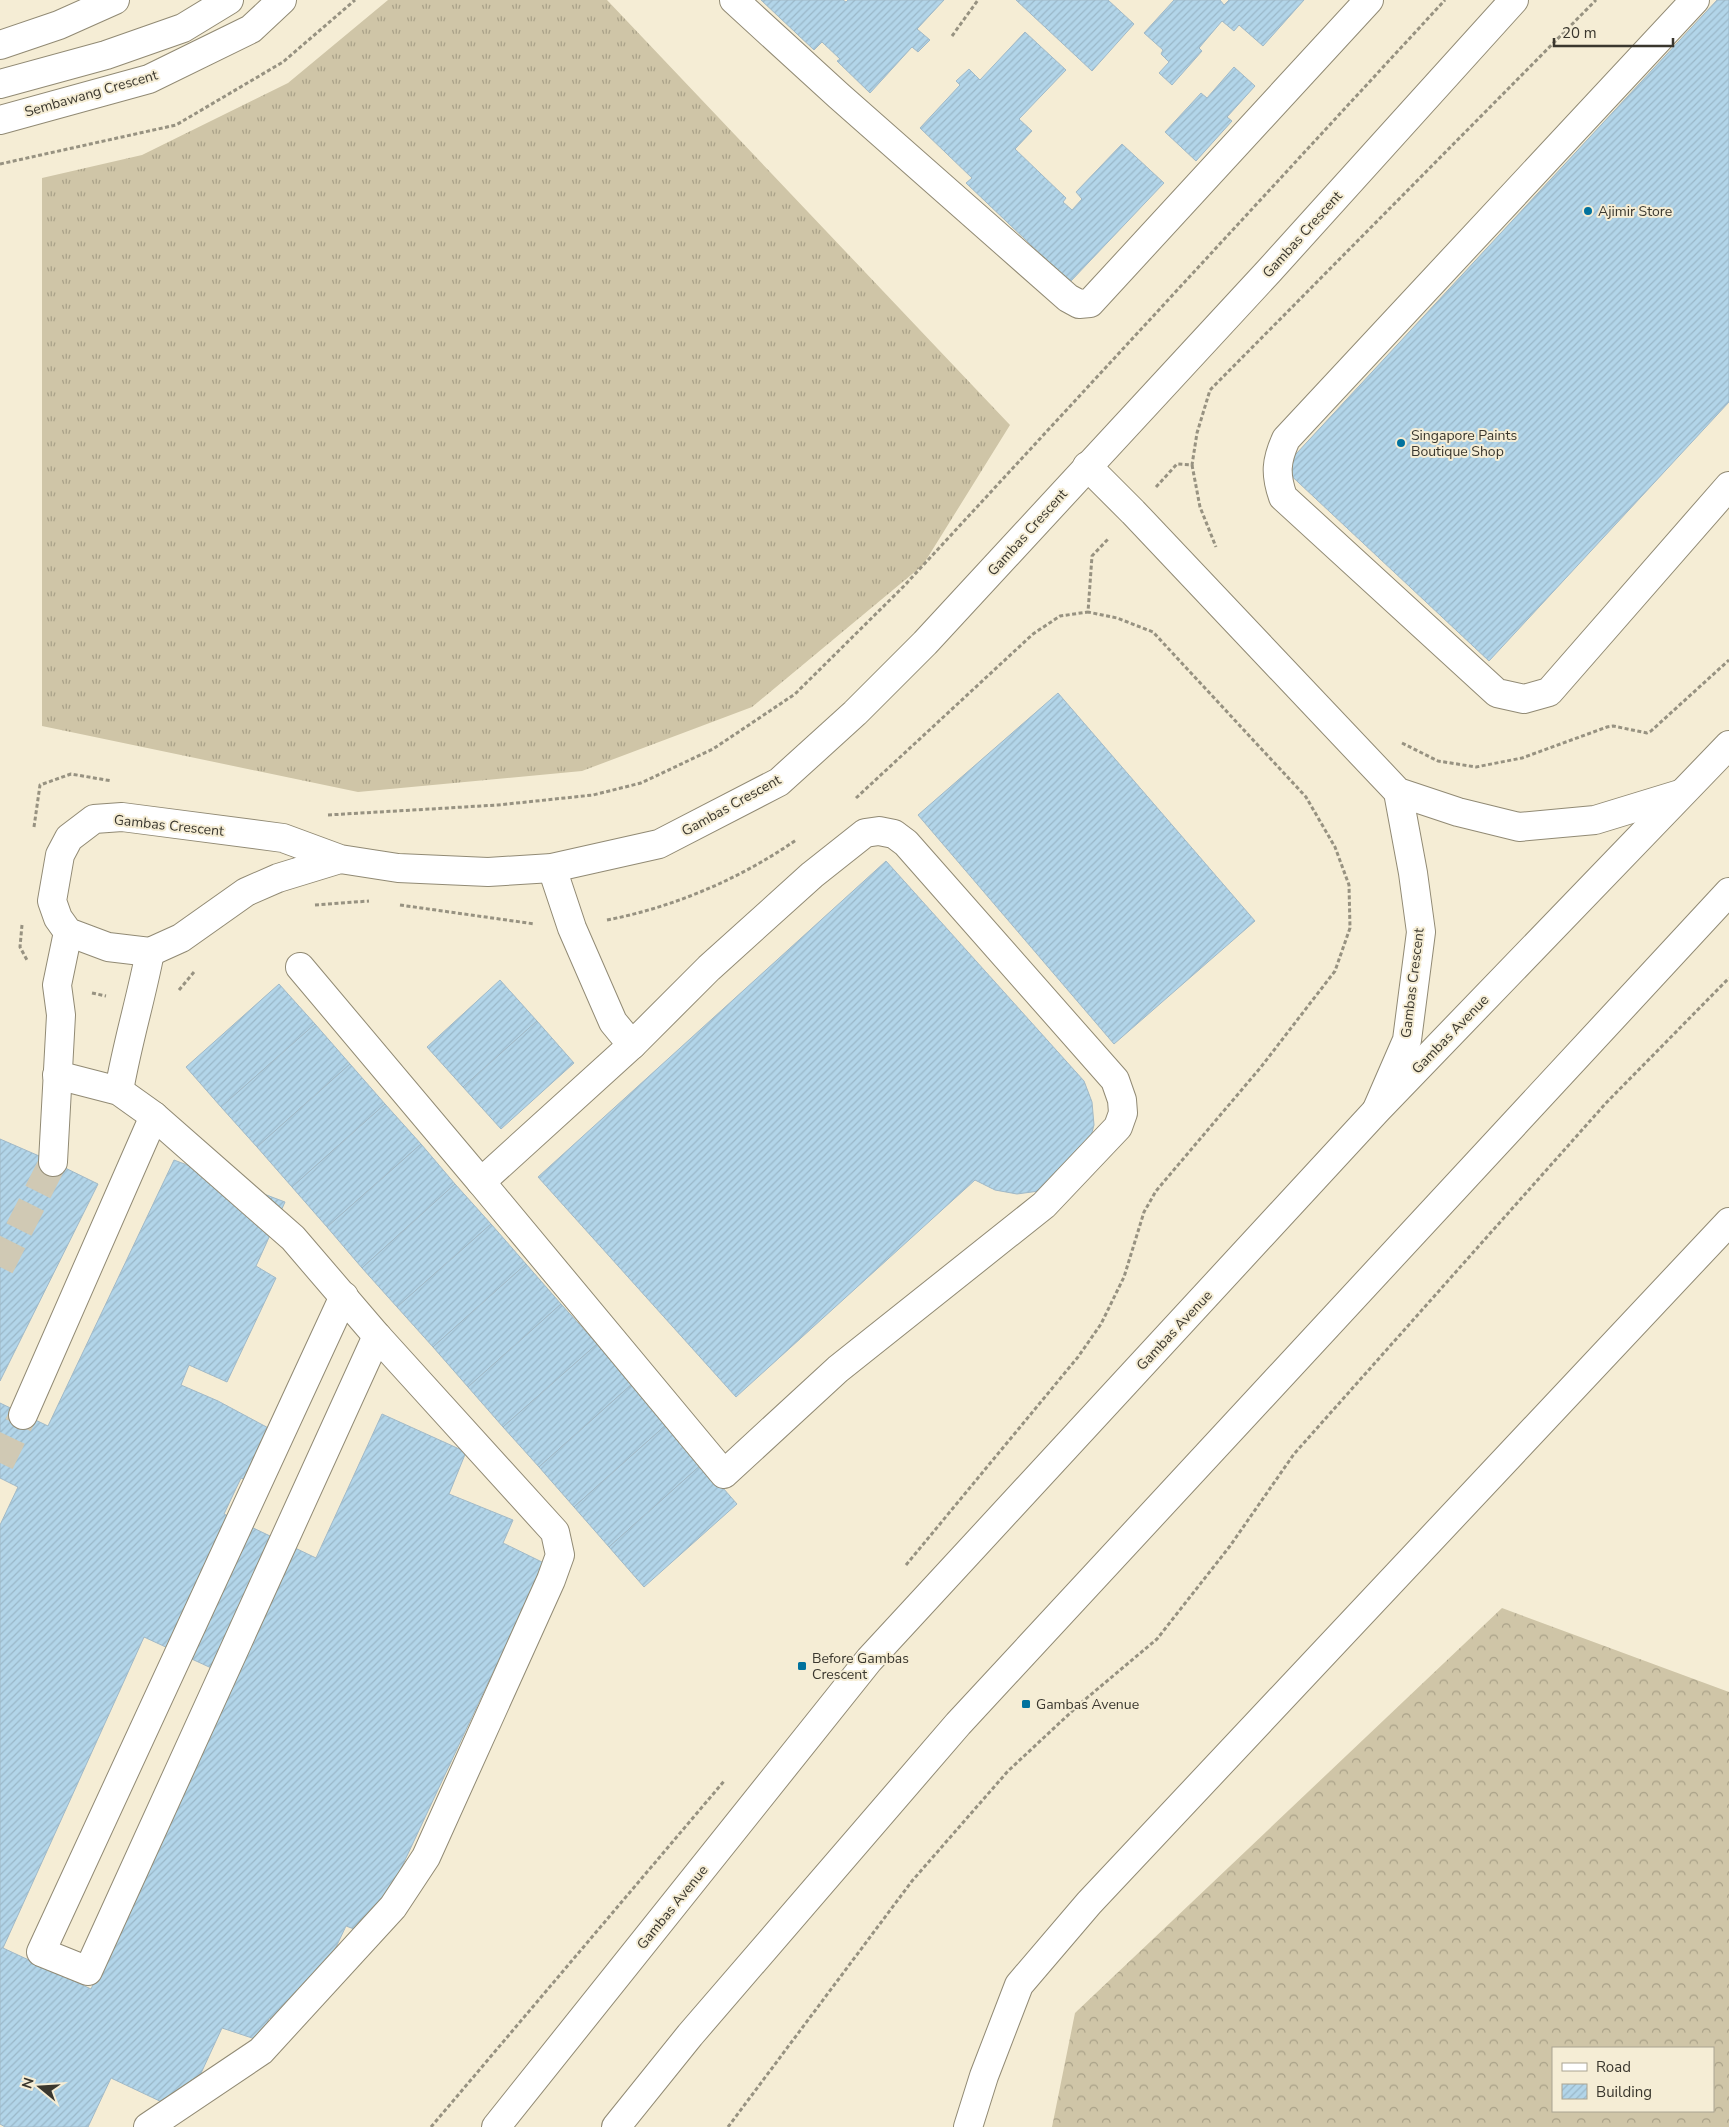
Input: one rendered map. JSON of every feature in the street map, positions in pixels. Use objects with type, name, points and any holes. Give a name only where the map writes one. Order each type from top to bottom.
[{"type":"street","points":[[0,45],[59,25],[115,0]]},
{"type":"street","points":[[0,84],[106,55],[183,28],[228,0]]},
{"type":"street","name":"Sembawang Crescent","points":[[0,120],[149,79],[251,29],[282,0]]},
{"type":"street","points":[[734,0],[1053,285],[1068,298],[1079,304],[1090,303],[1369,0]]},
{"type":"street","name":"Gambas Crescent","points":[[68,932],[58,918],[52,901],[60,855],[69,838],[94,819],[122,817],[282,838],[340,859],[398,868],[488,872],[552,868],[659,844],[779,782],[855,713],[925,643],[1269,271],[1514,0]]},
{"type":"street","points":[[1695,0],[1286,438],[1278,455],[1277,479],[1283,498],[1497,693],[1524,700],[1549,692],[1729,486]]},
{"type":"street","points":[[1087,466],[1140,519],[1398,792],[1458,812],[1519,827],[1595,820],[1680,794]]},
{"type":"street","name":"Gambas Avenue","points":[[496,2127],[869,1660],[1377,1110],[1729,745]]},
{"type":"street","name":"Gambas Crescent","points":[[1377,1110],[1407,1040],[1421,932],[1413,873],[1398,792]]},
{"type":"street","points":[[300,967],[724,1474],[838,1369],[1044,1205],[1118,1128],[1122,1113],[1122,1100],[1115,1080],[906,843],[894,834],[879,831],[865,833],[812,874],[709,968],[632,1045],[481,1182]]},
{"type":"street","name":"Gambas Crescent","points":[[150,952],[181,938],[246,892],[278,878],[340,859]]},
{"type":"street","points":[[552,868],[572,928],[613,1022],[632,1045]]},
{"type":"street","points":[[616,2127],[690,2035],[958,1724],[1729,892]]},
{"type":"street","points":[[53,1162],[62,1015],[57,985],[68,932],[108,947],[150,952],[119,1091]]},
{"type":"street","points":[[57,1075],[119,1091],[154,1116],[293,1238],[377,1336],[555,1532],[560,1555],[551,1580],[426,1857],[393,1907],[261,2051],[148,2127]]},
{"type":"street","points":[[23,1415],[154,1116]]},
{"type":"street","points":[[968,2127],[984,2076],[1019,1985],[1089,1903],[1729,1222]]},
{"type":"street","points":[[344,1296],[41,1952],[88,1972],[377,1336]]},
{"type":"path","points":[[952,36],[978,0]]},
{"type":"path","points":[[319,814],[328,816],[498,805],[603,793],[641,783],[713,749],[795,694],[904,586],[1445,0]]},
{"type":"path","points":[[1192,464],[1200,507],[1216,548]]},
{"type":"path","points":[[903,1569],[1078,1357],[1101,1324],[1124,1277],[1144,1212],[1156,1191],[1261,1067],[1335,972],[1350,928],[1348,885],[1335,847],[1306,797],[1153,632],[1117,618],[1088,612]]},
{"type":"path","points":[[1396,740],[1438,761],[1476,767],[1522,758],[1607,727],[1647,732],[1651,731],[1729,660]]},
{"type":"path","points":[[33,833],[40,785],[71,774],[120,782]]},
{"type":"path","points":[[22,919],[20,947],[36,978],[57,985]]},
{"type":"path","points":[[728,2127],[912,1881],[1008,1770],[1082,1702],[1157,1639],[1230,1546],[1294,1454],[1606,1103],[1729,978]]},
{"type":"path","points":[[431,2127],[732,1772]]},
{"type":"green space","points":[[388,0],[607,0],[1010,425],[923,565],[752,707],[582,771],[358,792],[42,726],[42,178],[142,155],[288,83]]},
{"type":"green space","points":[[1502,1608],[1729,1692],[1729,2127],[1052,2127],[1075,2013]]},
{"type":"building","points":[[761,0],[843,0],[846,2],[848,0],[944,0],[917,29],[930,40],[918,52],[912,47],[870,93],[837,61],[840,59],[822,42],[814,50]]},
{"type":"building","points":[[1016,0],[1108,0],[1134,24],[1092,71]]},
{"type":"building","points":[[1174,0],[1220,0],[1224,5],[1229,0],[1304,0],[1263,46],[1239,25],[1234,31],[1222,21],[1199,48],[1202,51],[1172,85],[1159,73],[1169,62],[1161,54],[1163,50],[1144,33]]},
{"type":"building","points":[[1717,0],[1729,0],[1729,402],[1489,661],[1283,468]]},
{"type":"building","points":[[1025,32],[1066,70],[1019,119],[1032,131],[1015,149],[1066,198],[1063,202],[1072,210],[1082,199],[1076,192],[1122,144],[1164,183],[1070,282],[966,183],[972,178],[920,128],[960,85],[956,81],[969,69],[980,80]]},
{"type":"building","points":[[1234,67],[1255,86],[1227,117],[1232,121],[1196,161],[1165,132],[1201,93],[1207,98]]},
{"type":"building","points":[[1058,693],[1255,921],[1114,1044],[918,815]]},
{"type":"building","points":[[886,861],[1084,1081],[1092,1102],[1094,1125],[1088,1147],[1039,1191],[1017,1194],[995,1190],[975,1180],[736,1397],[538,1177]]},
{"type":"building","points":[[500,980],[537,1021],[463,1087],[427,1047]]},
{"type":"building","points":[[279,984],[315,1024],[221,1107],[186,1067]]},
{"type":"building","points":[[537,1021],[574,1063],[501,1129],[463,1087]]},
{"type":"building","points":[[315,1024],[350,1064],[257,1147],[221,1107]]},
{"type":"building","points":[[350,1064],[385,1104],[292,1187],[257,1147]]},
{"type":"building","points":[[385,1104],[421,1144],[327,1227],[292,1187]]},
{"type":"building","points":[[0,1139],[98,1184],[0,1381]]},
{"type":"building","points":[[421,1144],[455,1184],[362,1268],[327,1227]]},
{"type":"building","points":[[174,1160],[285,1202],[256,1266],[276,1278],[227,1382],[189,1365],[181,1385],[218,1401],[274,1431],[251,1482],[241,1478],[224,1514],[316,1558],[382,1414],[466,1452],[449,1494],[513,1520],[503,1543],[544,1563],[370,1935],[346,1926],[312,1998],[290,2026],[269,2018],[261,2041],[222,2028],[183,2112],[111,2078],[88,2127],[5,2127],[0,2124],[0,1525],[18,1487],[0,1478],[0,1403],[48,1426]],"holes":[[[144,1637],[233,1678],[91,1989],[3,1948]]]},
{"type":"building","points":[[455,1184],[491,1224],[397,1307],[362,1268]]},
{"type":"building","points":[[491,1224],[526,1264],[433,1347],[397,1307]]},
{"type":"building","points":[[526,1264],[561,1304],[468,1387],[433,1347]]},
{"type":"building","points":[[561,1304],[597,1344],[503,1427],[468,1387]]},
{"type":"building","points":[[597,1344],[632,1384],[539,1467],[503,1427]]},
{"type":"building","points":[[632,1384],[667,1424],[574,1507],[539,1467]]},
{"type":"building","points":[[667,1424],[702,1464],[609,1547],[574,1507]]},
{"type":"building","points":[[702,1464],[737,1504],[644,1587],[609,1547]]},
{"type":"tunnel","points":[[0,1267],[53,1162]]},
{"type":"tunnel","points":[[0,1463],[23,1415]]},
{"type":"place","name":"Ajimir Store","points":[[1588,211]]},
{"type":"place","name":"Singapore Paints Boutique Shop","points":[[1401,443]]},
{"type":"place","name":"Before Gambas Crescent","points":[[802,1666]]},
{"type":"place","name":"Gambas Avenue","points":[[1026,1704]]}]
